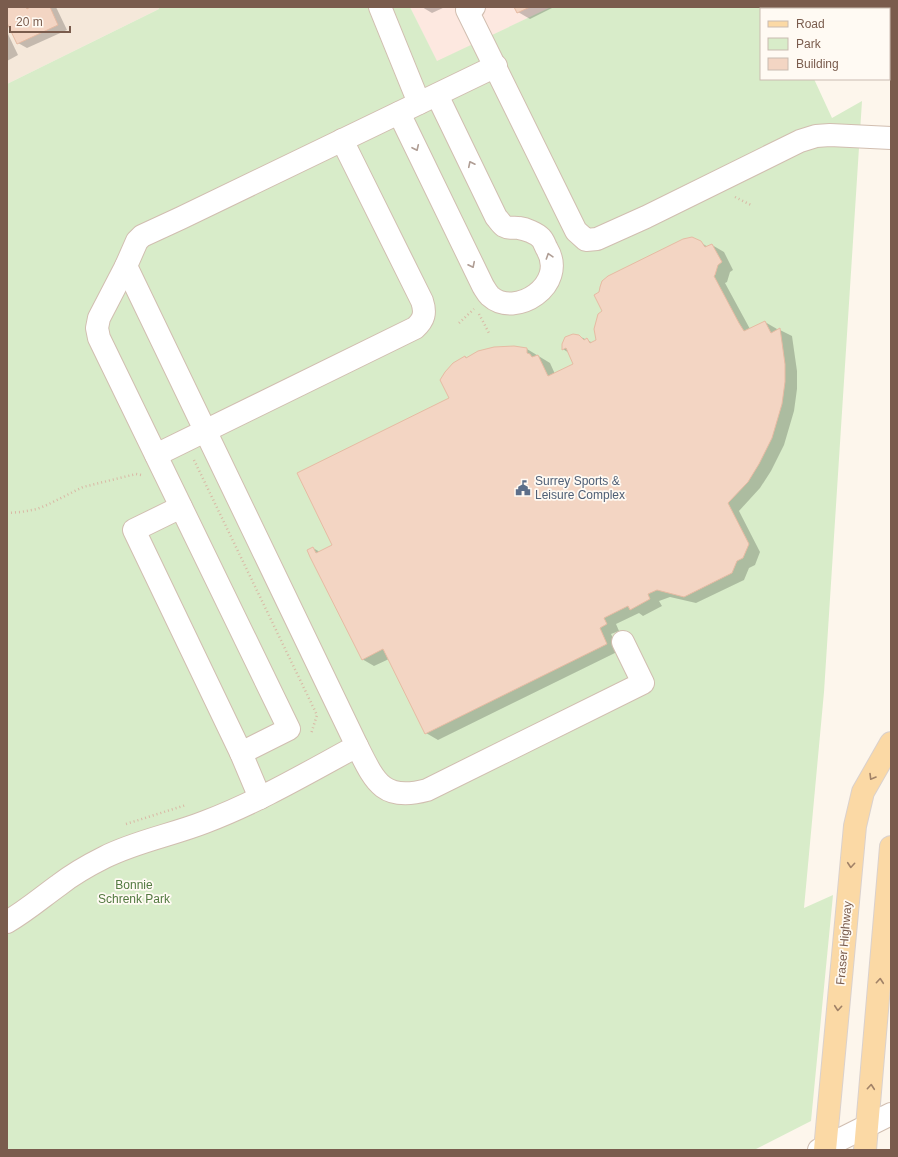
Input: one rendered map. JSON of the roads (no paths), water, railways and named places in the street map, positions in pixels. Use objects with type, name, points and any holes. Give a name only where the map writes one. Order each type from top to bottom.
[{"type":"main road","name":"Fraser Highway","points":[[823,1149],[855,826],[863,792],[891,743]]},
{"type":"main road","points":[[865,1150],[891,847]]},
{"type":"main road","points":[[876,1034],[883,1049],[891,1060]]},
{"type":"street","points":[[380,7],[428,99],[496,217],[503,225],[530,231],[541,238],[549,252],[552,263],[551,278],[543,289],[532,297],[520,302],[500,302],[491,296],[483,286],[399,113]]},
{"type":"street","points":[[474,7],[467,10],[496,66],[576,232],[586,240],[597,239],[646,217],[800,141],[816,136],[830,135],[891,138]]},
{"type":"street","points":[[241,753],[289,729],[99,338],[97,328],[99,318],[137,241],[142,236],[496,66]]},
{"type":"street","points":[[156,455],[414,328],[424,317],[425,310],[422,301],[342,140]]},
{"type":"street","points":[[126,266],[294,612],[357,746],[373,778],[386,789],[395,793],[405,794],[428,790],[643,683],[623,642]]},
{"type":"street","points":[[181,507],[134,530],[241,753],[260,798]]},
{"type":"street","points":[[7,922],[28,909],[58,885],[80,870],[105,857],[123,848],[206,822],[260,798],[357,746]]},
{"type":"street","points":[[823,1149],[891,1114]]},
{"type":"place","name":"Surrey Sports & Leisure Complex","points":[[523,488]]},
{"type":"park label","name":"Bonnie Schrenk Park","points":[[134,892]]}]
